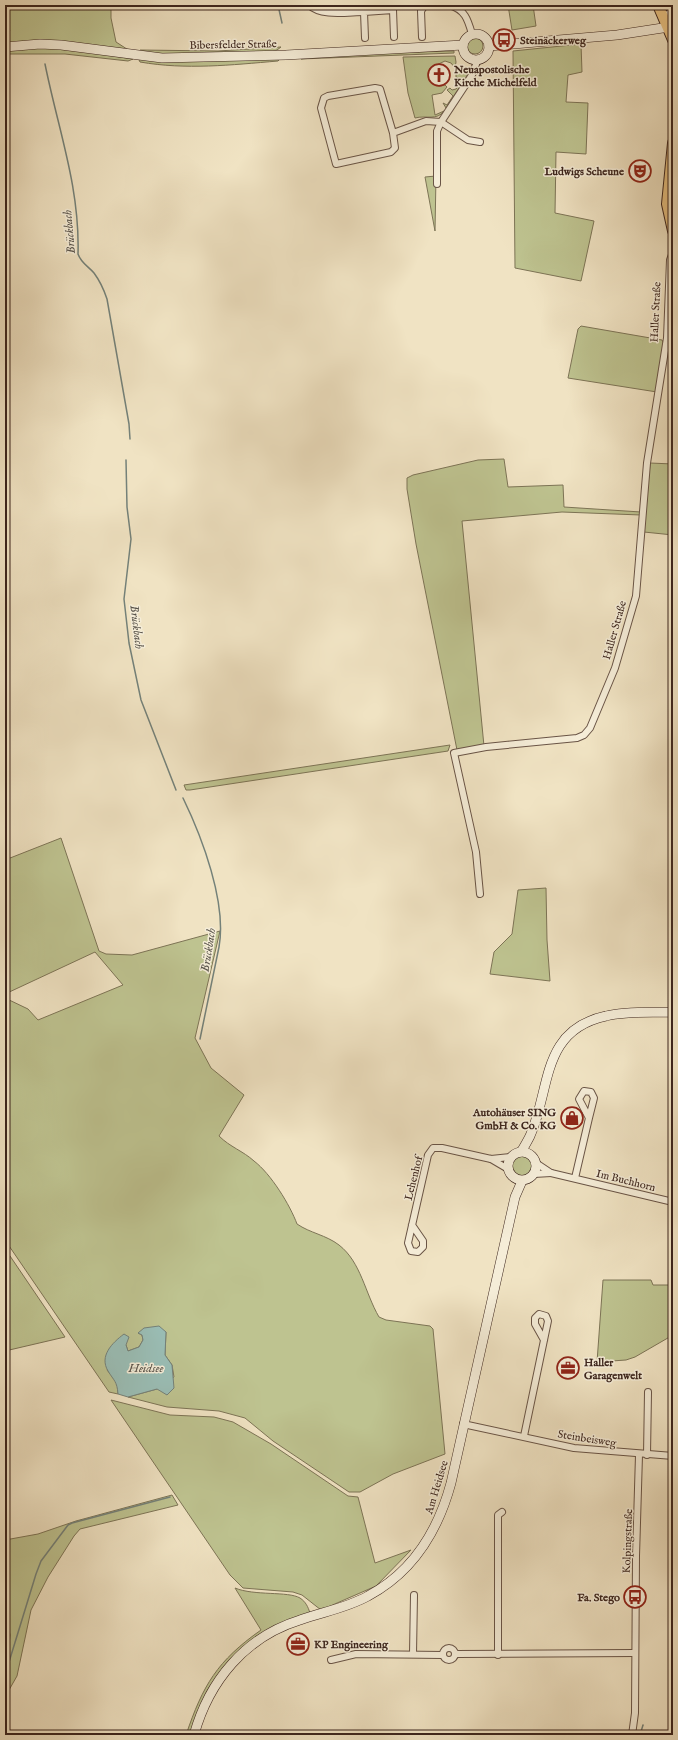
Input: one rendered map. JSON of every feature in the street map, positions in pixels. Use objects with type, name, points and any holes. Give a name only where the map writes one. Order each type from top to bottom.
[{"type":"main road","points":[[658,5],[673,40]]},
{"type":"main road","points":[[489,46],[617,35],[666,22]]},
{"type":"main road","points":[[472,34],[483,36],[487,40],[489,46],[485,56],[478,59],[470,58],[466,55],[463,45],[465,40],[472,34]]},
{"type":"main road","name":"Bibersfelder Straße","points":[[5,47],[40,44],[61,45],[162,58],[286,55],[463,45]]},
{"type":"main road","points":[[673,143],[667,204],[673,231]]},
{"type":"main road","points":[[525,1154],[548,1070],[561,1045],[574,1031],[586,1023],[605,1016],[673,1012]]},
{"type":"main road","points":[[525,1154],[536,1163],[534,1174],[527,1180],[518,1179],[508,1169],[508,1163],[511,1157],[525,1154]]},
{"type":"main road","name":"Am Heidsee","points":[[194,1735],[206,1701],[215,1685],[229,1666],[253,1644],[287,1624],[327,1612],[367,1597],[395,1578],[415,1559],[433,1533],[447,1499],[518,1179]]},
{"type":"street","points":[[310,5],[318,12],[364,8],[393,10],[394,37]]},
{"type":"street","points":[[422,37],[421,11],[425,5]]},
{"type":"street","points":[[449,5],[459,6],[467,17],[472,34]]},
{"type":"street","points":[[364,8],[365,38]]},
{"type":"street","points":[[666,22],[673,9]]},
{"type":"street","points":[[437,184],[438,131],[441,122],[472,75],[478,59]]},
{"type":"street","points":[[375,88],[380,89],[393,133],[394,148],[391,152],[336,164],[321,108],[322,102],[328,96],[375,88]]},
{"type":"street","points":[[393,133],[426,121],[441,122],[468,140],[480,142]]},
{"type":"street","name":"Haller Straße","points":[[480,894],[476,852],[454,753],[486,747],[577,738],[584,735],[590,728],[615,668],[636,596],[647,463],[667,338],[670,260],[673,252]]},
{"type":"street","points":[[575,1178],[588,1118]]},
{"type":"street","name":"Lehenhof","points":[[412,1225],[428,1155],[433,1148],[442,1148],[492,1159],[511,1157]]},
{"type":"street","name":"Lehenhof","points":[[492,1159],[508,1169]]},
{"type":"street","name":"Im Buchhorn","points":[[536,1163],[551,1173]]},
{"type":"street","name":"Im Buchhorn","points":[[534,1174],[551,1173],[673,1202]]},
{"type":"street","points":[[524,1436],[544,1340]]},
{"type":"street","points":[[647,1455],[648,1392]]},
{"type":"street","name":"Steinbeisweg","points":[[463,1424],[574,1448],[639,1455],[673,1456]]},
{"type":"street","name":"Kolpingstraße","points":[[632,1735],[635,1713],[639,1455]]},
{"type":"street","points":[[498,1655],[498,1515],[502,1512]]},
{"type":"street","points":[[413,1654],[414,1595]]},
{"type":"street","points":[[443,1655],[444,1651],[449,1648],[453,1649],[456,1654]]},
{"type":"street","points":[[456,1654],[498,1655],[635,1653]]},
{"type":"street","points":[[331,1660],[356,1654],[443,1655]]},
{"type":"street","points":[[443,1655],[445,1660],[451,1661],[456,1654]]},
{"type":"green space","points":[[5,5],[111,5],[111,18],[116,42],[130,51],[5,44],[5,32],[10,31],[5,24]]},
{"type":"green space","points":[[508,5],[533,5],[536,26],[512,30]]},
{"type":"green space","points":[[472,38],[478,38],[483,43],[481,52],[478,54],[472,54],[467,49],[467,43]]},
{"type":"green space","points":[[581,44],[582,72],[568,75],[566,102],[588,103],[586,154],[556,152],[555,213],[594,221],[581,281],[515,268],[513,51]]},
{"type":"green space","points":[[57,47],[133,59],[128,61],[65,54],[5,54],[5,49]]},
{"type":"green space","points":[[281,47],[271,52],[178,56],[142,52],[140,50],[218,51]]},
{"type":"green space","points":[[454,51],[454,53],[301,59],[378,53]]},
{"type":"green space","points":[[455,56],[455,68],[451,63],[445,61],[430,68],[429,77],[431,76],[433,82],[439,86],[445,85],[447,87],[442,93],[432,95],[435,115],[444,111],[435,117],[415,118],[408,93],[403,57]]},
{"type":"green space","points":[[138,58],[280,59],[278,61],[243,64],[174,66],[140,62]]},
{"type":"green space","points":[[461,68],[469,68],[468,74],[446,108],[443,103],[447,105],[453,96],[447,90],[450,88],[452,90],[456,89],[460,84],[459,78],[456,77],[456,74]]},
{"type":"green space","points":[[436,176],[435,231],[425,177]]},
{"type":"green space","points":[[581,326],[662,340],[665,346],[657,392],[568,378],[578,329]]},
{"type":"green space","points":[[671,327],[673,327],[673,347],[669,346]]},
{"type":"green space","points":[[504,459],[508,487],[563,485],[564,507],[641,512],[641,515],[562,512],[462,521],[484,746],[457,750],[416,544],[407,489],[407,478],[413,475],[478,460]]},
{"type":"green space","points":[[650,463],[673,464],[673,535],[644,532]]},
{"type":"green space","points":[[450,745],[448,751],[190,790],[186,790],[184,785]]},
{"type":"green space","points":[[61,838],[99,951],[106,954],[132,955],[220,931],[195,1038],[211,1068],[244,1095],[219,1136],[250,1158],[267,1174],[285,1199],[297,1224],[334,1242],[346,1252],[358,1269],[379,1317],[386,1320],[430,1326],[433,1329],[445,1454],[393,1474],[360,1492],[349,1492],[273,1441],[245,1418],[219,1411],[167,1407],[128,1397],[157,1389],[174,1377],[172,1365],[165,1355],[166,1332],[138,1333],[142,1335],[143,1340],[139,1347],[128,1351],[126,1345],[107,1370],[118,1383],[118,1394],[109,1392],[5,1240],[5,998],[28,1009],[38,1020],[123,985],[95,952],[5,994],[5,860]]},
{"type":"green space","points":[[546,888],[547,940],[550,981],[490,974],[494,952],[512,934],[518,890]]},
{"type":"green space","points":[[522,1156],[529,1159],[532,1166],[529,1173],[522,1176],[515,1173],[512,1166],[515,1159]]},
{"type":"green space","points":[[5,1250],[10,1256],[65,1337],[5,1351]]},
{"type":"green space","points":[[603,1280],[651,1280],[653,1285],[673,1285],[673,1335],[635,1357],[626,1360],[597,1362]]},
{"type":"green space","points":[[111,1400],[170,1415],[214,1417],[233,1422],[271,1444],[348,1496],[358,1497],[375,1563],[411,1550],[376,1586],[321,1610],[302,1595],[293,1592],[243,1588],[230,1575]]},
{"type":"green space","points":[[172,1495],[178,1505],[80,1529],[74,1536],[48,1577],[31,1610],[17,1676],[5,1697],[5,1660],[8,1654],[10,1635],[5,1608],[5,1540],[38,1534],[76,1521]]},
{"type":"green space","points":[[235,1588],[251,1592],[295,1596],[304,1601],[310,1613],[291,1619],[222,1670],[208,1689],[200,1706],[191,1735],[186,1735],[192,1717],[213,1675],[233,1652],[261,1630]]},
{"type":"water","name":"Heidsee","points":[[159,1326],[166,1332],[165,1355],[172,1365],[174,1388],[167,1395],[157,1389],[128,1397],[118,1394],[116,1384],[106,1365],[105,1360],[108,1350],[115,1341],[124,1334],[129,1337],[126,1345],[128,1351],[139,1347],[143,1340],[142,1335],[138,1333],[144,1328]]},
{"type":"waterway","points":[[278,5],[282,23]]},
{"type":"waterway","name":"Brückbach","points":[[45,64],[67,158],[76,205],[78,254],[96,276],[107,299],[129,424],[130,439]]},
{"type":"waterway","name":"Brückbach","points":[[126,460],[127,507],[131,539],[124,599],[129,643],[141,700],[176,790]]},
{"type":"waterway","name":"Brückbach","points":[[183,798],[198,832],[211,871],[216,891],[221,930],[219,947],[200,1039]]},
{"type":"waterway","points":[[5,1669],[9,1662],[41,1561],[68,1525],[170,1497]]},
{"type":"waterway","points":[[640,1735],[643,1725]]},
{"type":"place","name":"Steinäckerweg","points":[[504,40]]},
{"type":"place","name":"Neuapostolische Kirche Michelfeld","points":[[439,75]]},
{"type":"place","name":"Ludwigs Scheune","points":[[640,171]]},
{"type":"place","name":"Autohäuser SING GmbH & Co. KG","points":[[572,1118]]},
{"type":"place","name":"Haller Garagenwelt","points":[[568,1368]]},
{"type":"place","name":"Fa. Stego","points":[[635,1597]]},
{"type":"place","name":"KP Engineering","points":[[298,1644]]}]
